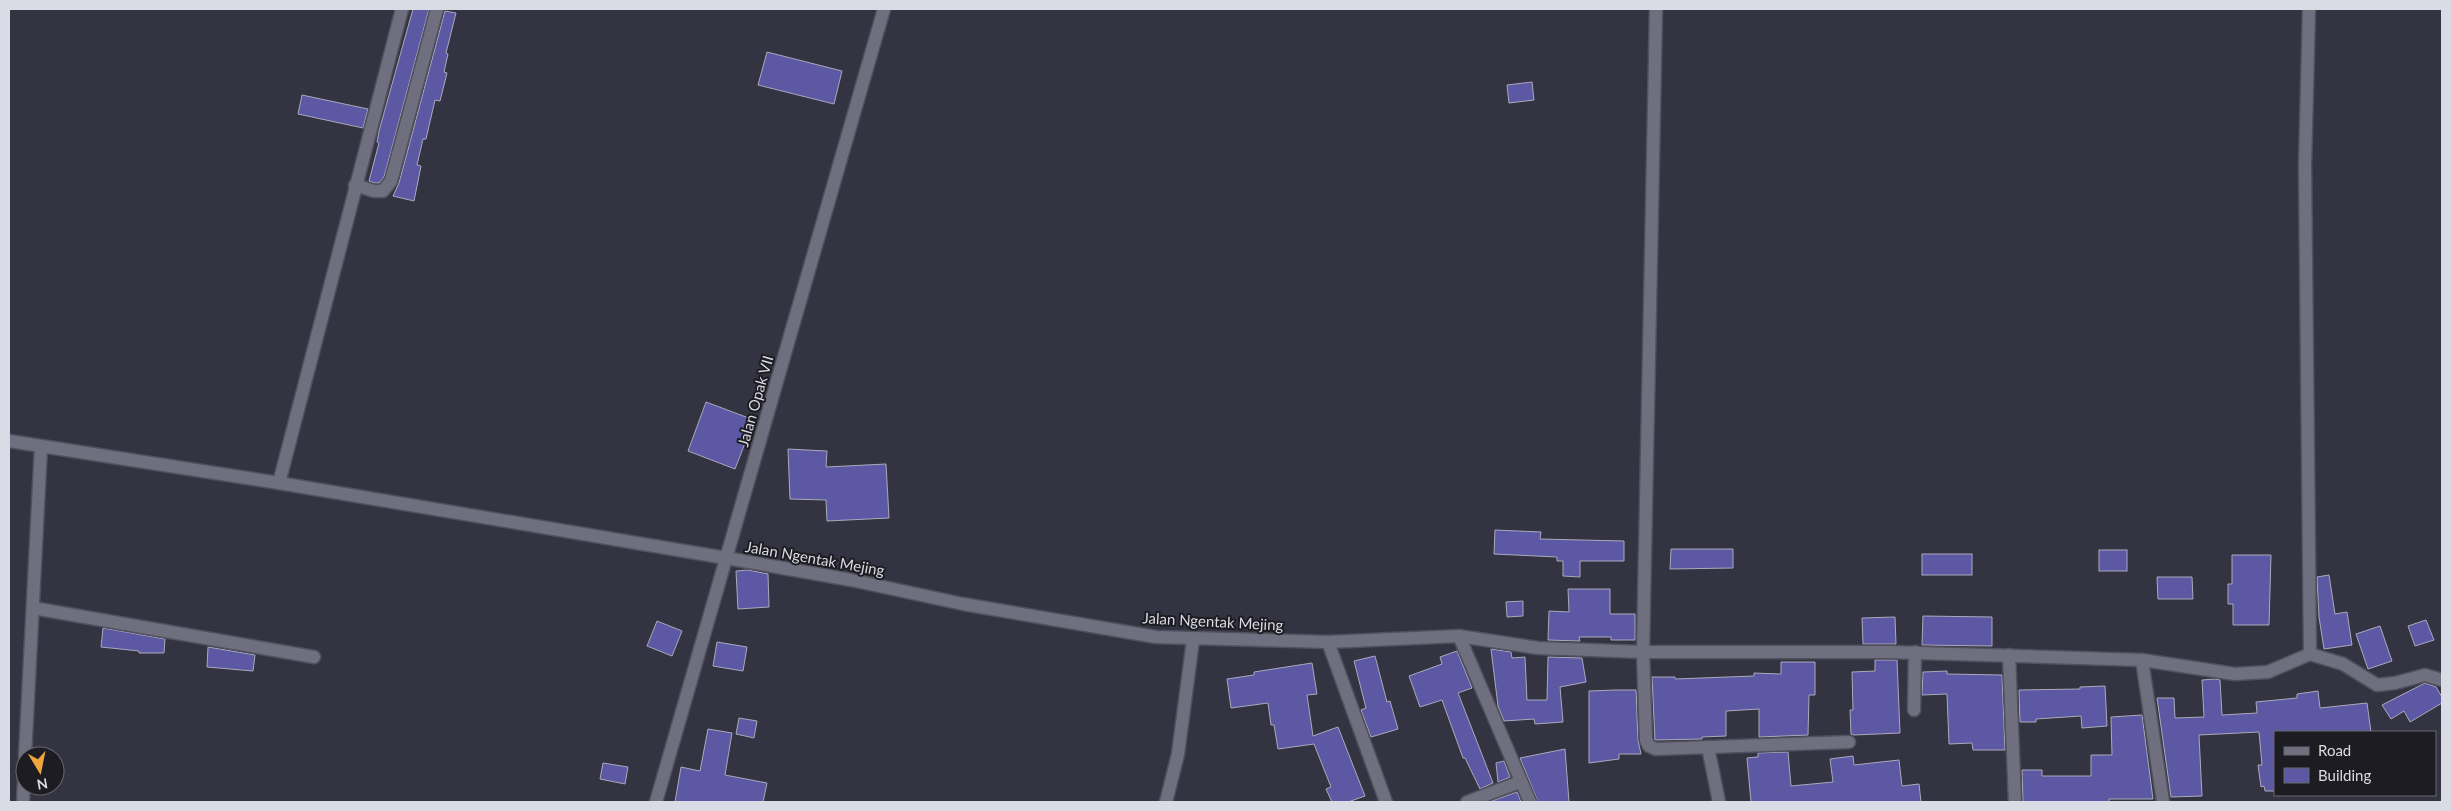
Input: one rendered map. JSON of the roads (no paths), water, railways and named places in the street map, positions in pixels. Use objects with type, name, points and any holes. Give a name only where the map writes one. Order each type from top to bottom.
[{"type":"street","points":[[279,483],[402,9]]},
{"type":"street","points":[[355,185],[374,191],[383,191],[392,180],[437,9]]},
{"type":"street","name":"Jalan Opak VII","points":[[656,802],[884,9]]},
{"type":"street","points":[[1656,9],[1643,652],[1647,744],[1656,749],[1849,742]]},
{"type":"street","points":[[2309,9],[2305,165],[2310,654],[2343,664],[2377,685],[2425,676],[2442,680]]},
{"type":"street","name":"Jalan Ngentak Mejing","points":[[9,441],[279,483],[726,558],[851,580],[963,604],[1156,637],[1193,640],[1328,642],[1459,636],[1538,648],[1643,652],[1914,652],[2142,660],[2235,674],[2268,672],[2310,654]]},
{"type":"street","points":[[26,746],[41,447]]},
{"type":"street","points":[[33,608],[314,657]]},
{"type":"street","points":[[1459,636],[1530,802]]},
{"type":"street","points":[[1166,802],[1178,754],[1193,640]]},
{"type":"street","points":[[1328,642],[1386,802]]},
{"type":"street","points":[[1914,652],[1914,710]]},
{"type":"street","points":[[2008,655],[2015,802]]},
{"type":"street","points":[[2142,660],[2163,802]]},
{"type":"street","points":[[1708,747],[1719,802]]},
{"type":"street","points":[[1467,802],[1520,782]]}]
